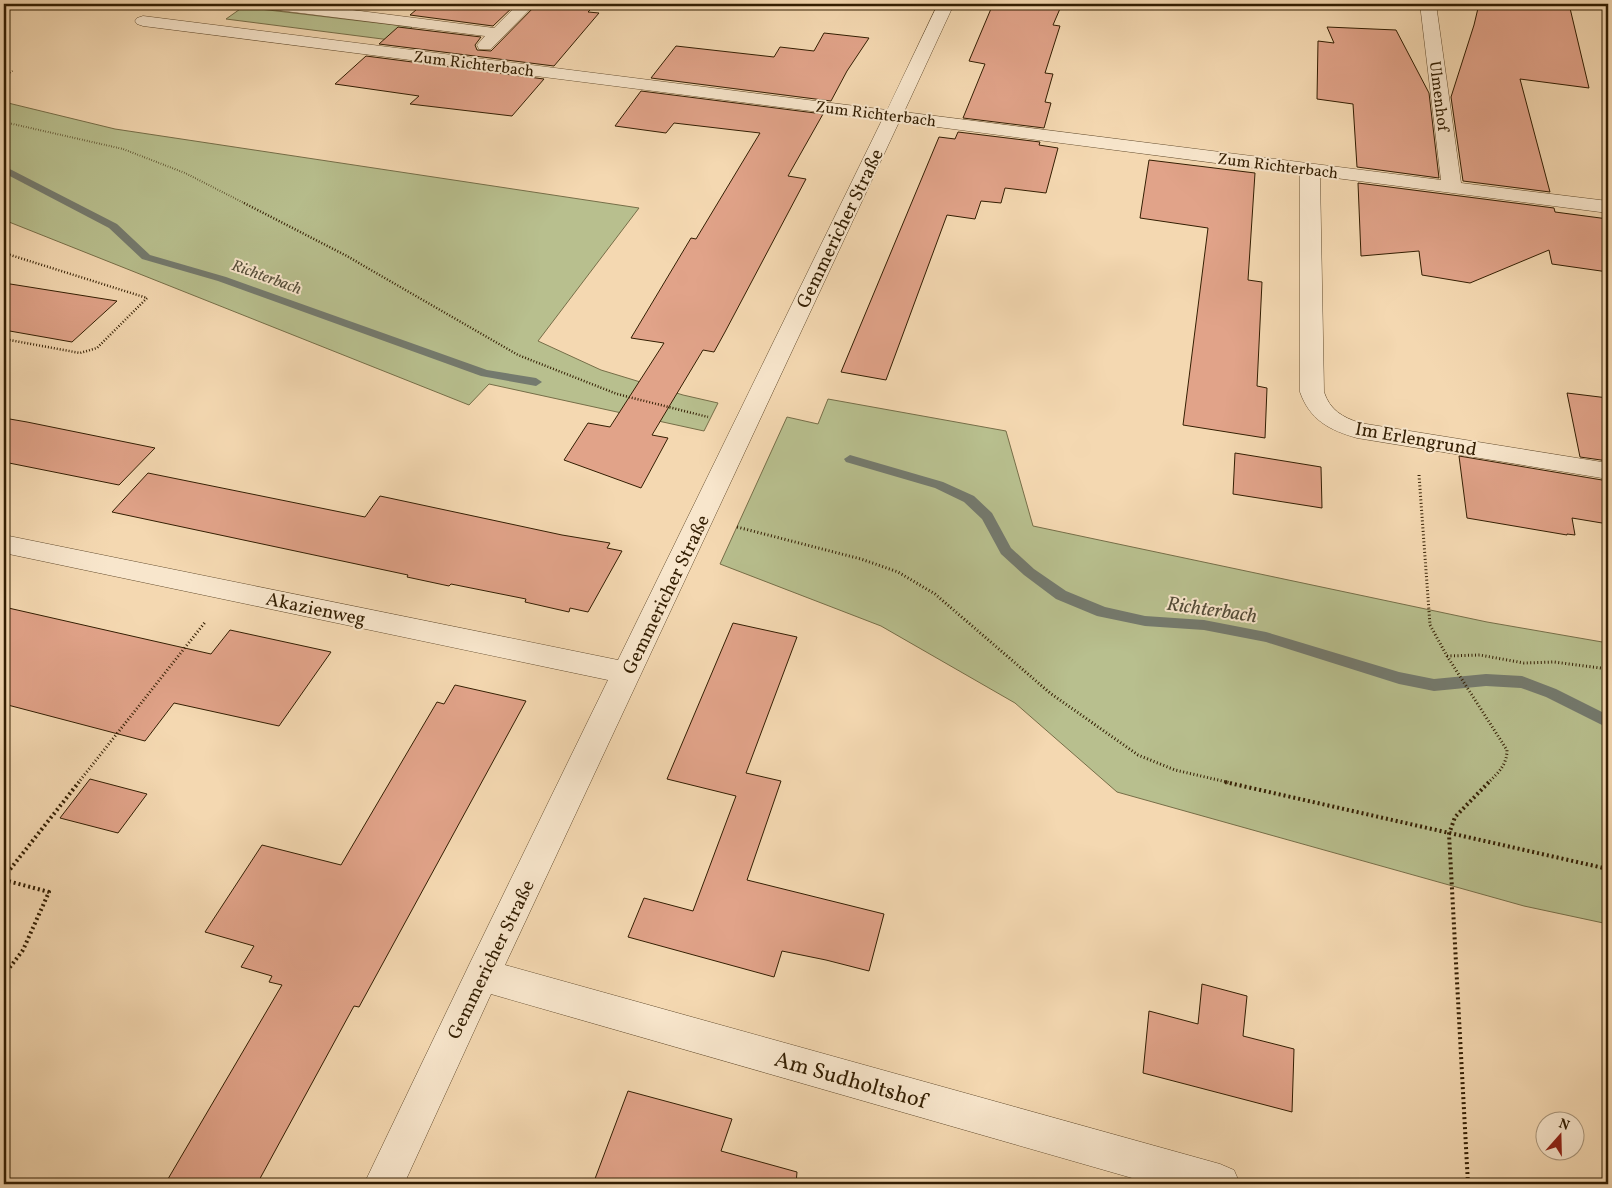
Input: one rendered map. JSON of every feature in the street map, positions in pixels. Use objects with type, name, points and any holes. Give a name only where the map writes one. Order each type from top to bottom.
[{"type":"street","name":"Zum Richterbach","points":[[269,4],[498,33]]},
{"type":"street","points":[[468,62],[527,4]]},
{"type":"street","name":"Gemmericher Straße","points":[[384,1184],[946,4]]},
{"type":"street","name":"Ulmenhof","points":[[1428,4],[1452,187]]},
{"type":"street","name":"Zum Richterbach","points":[[162,8],[143,21],[894,115],[1608,208]]},
{"type":"street","name":"Im Erlengrund","points":[[1310,169],[1312,392],[1315,404],[1324,416],[1357,430],[1608,470]]},
{"type":"street","name":"Akazienweg","points":[[4,544],[628,673]]},
{"type":"street","name":"Am Sudholtshof","points":[[482,975],[1220,1184]]},
{"type":"path","points":[[4,77],[14,70]]},
{"type":"path","points":[[4,122],[123,149],[185,173],[345,254],[518,355],[618,394],[745,427]]},
{"type":"path","points":[[4,252],[147,298],[97,348],[80,353],[4,339]]},
{"type":"path","points":[[1416,439],[1430,625],[1454,669],[1507,750],[1507,759],[1502,768],[1455,818],[1449,834],[1468,1184]]},
{"type":"path","points":[[701,520],[763,532],[861,559],[898,572],[935,594],[1050,693],[1138,755],[1175,770],[1608,869]]},
{"type":"path","points":[[4,975],[23,950],[49,892],[4,879],[231,590]]},
{"type":"path","points":[[1447,656],[1480,655],[1524,663],[1554,662],[1608,669]]},
{"type":"green space","points":[[243,7],[412,27],[398,41],[226,19]]},
{"type":"green space","points":[[4,102],[115,129],[639,208],[538,341],[601,370],[683,395],[718,403],[704,431],[489,384],[469,405],[4,220]]},
{"type":"green space","points":[[828,399],[1006,431],[1033,526],[1487,622],[1608,643],[1608,924],[1524,906],[1117,792],[1015,703],[881,626],[720,564],[787,417],[818,424]]},
{"type":"building","points":[[423,4],[516,4],[493,26],[410,15]]},
{"type":"building","points":[[537,4],[596,4],[588,12],[599,13],[554,66],[379,44],[398,27],[481,37],[475,45],[477,50],[491,51]]},
{"type":"building","points":[[993,4],[1062,4],[1053,25],[1060,26],[1045,73],[1053,74],[1045,102],[1051,103],[1044,128],[963,118],[985,64],[969,61]]},
{"type":"building","points":[[1479,4],[1569,4],[1589,88],[1520,79],[1550,192],[1463,181],[1451,97]]},
{"type":"building","points":[[1327,27],[1396,30],[1429,93],[1439,178],[1357,167],[1353,104],[1317,99],[1318,41],[1334,43]]},
{"type":"building","points":[[824,33],[869,38],[847,71],[831,101],[651,78],[676,46],[774,57],[780,47],[814,51]]},
{"type":"building","points":[[366,56],[544,79],[512,116],[410,104],[419,96],[335,84]]},
{"type":"building","points":[[641,91],[823,114],[788,176],[806,179],[725,332],[714,352],[703,350],[652,435],[668,438],[641,488],[564,460],[588,423],[610,427],[664,343],[631,338],[691,238],[696,239],[760,133],[674,123],[666,133],[615,126]]},
{"type":"building","points":[[958,132],[1040,142],[1039,145],[1058,148],[1046,193],[1005,188],[1001,203],[981,201],[975,219],[947,215],[886,380],[841,372],[939,137],[955,139]]},
{"type":"building","points":[[1149,160],[1255,173],[1248,280],[1262,282],[1257,386],[1267,388],[1265,438],[1183,425],[1208,228],[1140,218]]},
{"type":"building","points":[[1358,183],[1554,208],[1555,212],[1608,219],[1608,272],[1552,264],[1549,250],[1470,283],[1422,275],[1419,251],[1361,256]]},
{"type":"building","points":[[4,283],[117,301],[72,342],[4,330]]},
{"type":"building","points":[[1567,393],[1608,398],[1608,461],[1580,457]]},
{"type":"building","points":[[4,418],[155,448],[119,485],[4,462]]},
{"type":"building","points":[[1235,453],[1321,467],[1322,508],[1233,494]]},
{"type":"building","points":[[1459,456],[1608,481],[1608,505],[1606,505],[1608,524],[1572,518],[1575,535],[1567,535],[1467,518]]},
{"type":"building","points":[[148,473],[365,517],[380,496],[562,535],[610,543],[607,548],[622,551],[588,612],[570,608],[569,612],[525,602],[526,599],[451,584],[449,586],[407,577],[408,575],[112,512]]},
{"type":"building","points":[[4,607],[211,654],[230,630],[331,652],[279,726],[174,703],[145,741],[4,704]]},
{"type":"building","points":[[733,623],[797,637],[746,773],[781,781],[747,880],[884,914],[869,971],[782,951],[774,977],[628,937],[644,898],[693,911],[736,796],[667,779]]},
{"type":"building","points":[[455,685],[526,701],[359,1007],[354,1006],[257,1184],[165,1184],[282,985],[269,982],[272,976],[241,967],[254,946],[205,932],[262,845],[341,865],[437,702],[444,704]]},
{"type":"building","points":[[90,779],[147,794],[118,833],[60,818]]},
{"type":"building","points":[[1202,984],[1247,996],[1243,1036],[1294,1049],[1292,1112],[1143,1073],[1149,1011],[1198,1024]]},
{"type":"building","points":[[628,1091],[732,1119],[721,1151],[797,1172],[796,1184],[593,1184]]},
{"type":"waterway","name":"Richterbach","points":[[4,169],[113,226],[146,257],[222,279],[485,373],[536,382]]},
{"type":"waterway","name":"Richterbach","points":[[850,459],[939,485],[969,499],[987,516],[1006,551],[1029,572],[1061,595],[1102,612],[1145,621],[1204,625],[1266,637],[1399,678],[1434,685],[1486,680],[1522,682],[1551,693],[1608,722]]}]
